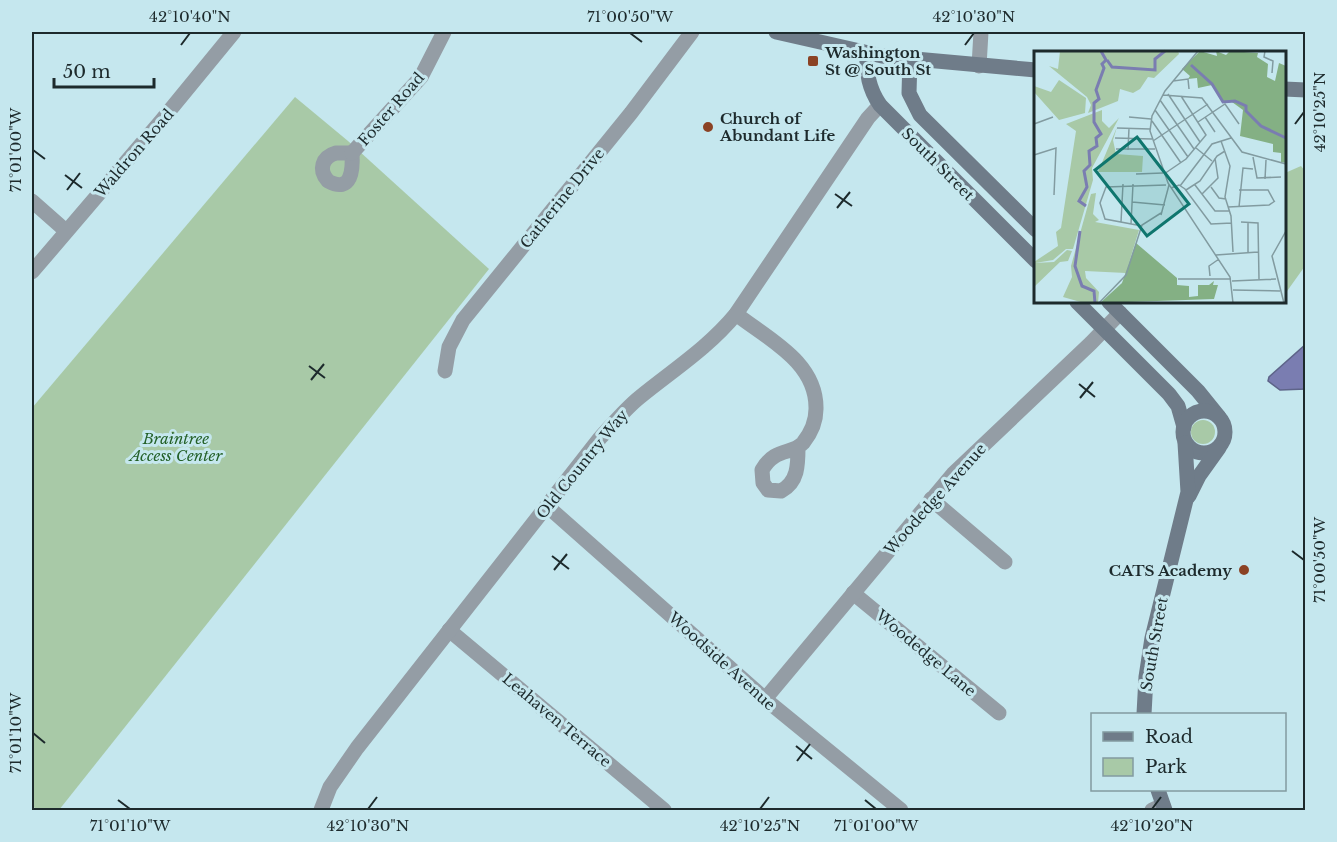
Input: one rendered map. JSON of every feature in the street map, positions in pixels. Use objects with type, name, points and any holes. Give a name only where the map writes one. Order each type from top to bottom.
[{"type":"main road","points":[[776,32],[867,53],[1034,70]]},
{"type":"main road","name":"South Street","points":[[867,53],[869,84],[880,105],[1034,260]]},
{"type":"main road","name":"South Street","points":[[910,59],[909,93],[920,115],[1034,229]]},
{"type":"main road","points":[[1286,89],[1305,90]]},
{"type":"main road","points":[[1078,303],[1174,400],[1181,413],[1185,443],[1193,451],[1201,453],[1212,452],[1220,447],[1226,430],[1206,399],[1109,303]]},
{"type":"main road","points":[[1184,427],[1189,417],[1199,412],[1210,412],[1219,417]]},
{"type":"main road","name":"South Street","points":[[1144,713],[1146,677],[1152,638],[1185,504],[1188,484],[1185,443]]},
{"type":"main road","name":"South Street","points":[[1185,504],[1194,484],[1220,447]]},
{"type":"main road","points":[[1158,791],[1160,809]]},
{"type":"street","name":"Waldron Road","points":[[32,272],[234,32]]},
{"type":"street","name":"Foster Road","points":[[352,153],[421,77],[444,32]]},
{"type":"street","name":"Catherine Drive","points":[[445,371],[448,347],[463,320],[631,113],[692,32]]},
{"type":"street","points":[[979,66],[981,32]]},
{"type":"street","name":"Old Country Way","points":[[321,810],[330,787],[357,748],[600,438],[643,394],[690,360],[716,337],[736,314],[872,113],[880,105]]},
{"type":"street","points":[[32,201],[66,231]]},
{"type":"street","name":"Woodedge Avenue","points":[[765,699],[931,499],[972,455],[1120,313]]},
{"type":"street","points":[[736,314],[785,350],[810,380],[816,399],[816,416],[812,430],[798,447]]},
{"type":"street","points":[[931,499],[1005,562]]},
{"type":"street","name":"Woodside Avenue","points":[[547,506],[765,699],[901,810]]},
{"type":"street","name":"Woodedge Lane","points":[[853,593],[999,713]]},
{"type":"street","name":"Leahaven Terrace","points":[[449,630],[664,810]]},
{"type":"green space","name":"Braintree Access Center","points":[[295,97],[348,141],[489,269],[59,810],[36,810],[32,804],[32,408]]},
{"type":"green space","points":[[1301,166],[1305,171],[1305,266],[1286,293],[1286,173]]},
{"type":"green space","points":[[1203,420],[1211,424],[1215,432],[1211,440],[1203,444],[1195,440],[1191,432],[1195,424]]},
{"type":"water","points":[[1305,345],[1305,389],[1280,390],[1268,381],[1269,377]]},
{"type":"place","name":"Washington St @ South St","points":[[813,61]]},
{"type":"place","name":"Church of Abundant Life","points":[[708,127]]},
{"type":"place","name":"CATS Academy","points":[[1244,570]]}]
